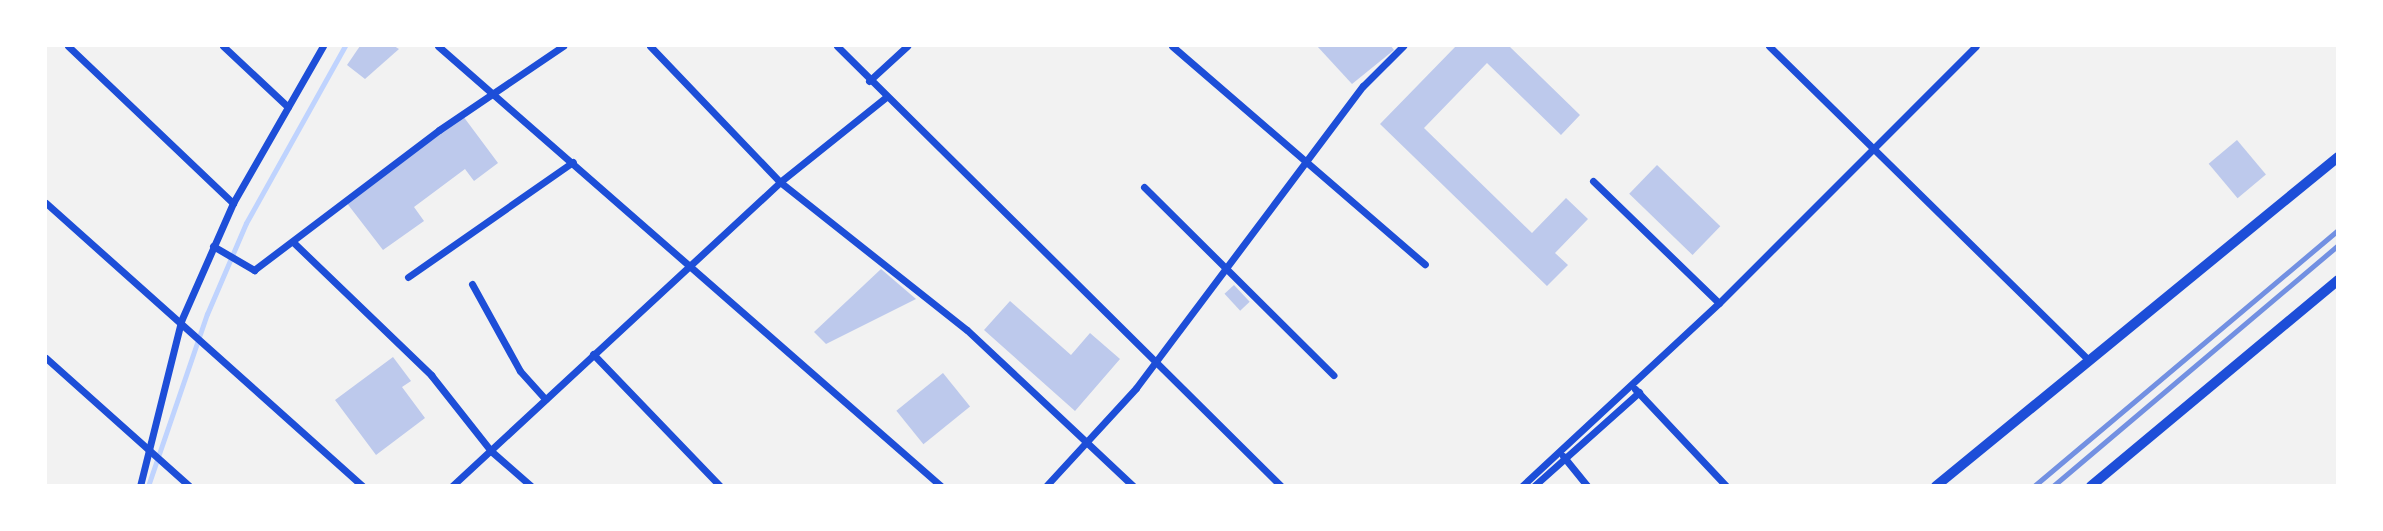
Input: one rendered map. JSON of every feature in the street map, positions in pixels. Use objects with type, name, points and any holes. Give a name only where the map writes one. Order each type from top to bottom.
[{"type":"street","points":[[68,46],[233,203]]},
{"type":"street","points":[[223,46],[288,107]]},
{"type":"street","points":[[140,485],[181,321],[216,247],[233,203],[323,46]]},
{"type":"street","points":[[438,46],[941,485]]},
{"type":"street","points":[[216,247],[254,270],[492,92],[563,46]]},
{"type":"street","points":[[650,46],[780,182],[967,330],[1088,446],[1133,485]]},
{"type":"street","points":[[837,46],[886,97],[1158,360],[1281,485]]},
{"type":"street","points":[[869,80],[907,46]]},
{"type":"street","points":[[1172,46],[1304,163],[1425,264]]},
{"type":"street","points":[[1046,485],[1088,446],[1158,360],[1224,267],[1363,86],[1403,46]]},
{"type":"street","points":[[1769,46],[1877,149],[2088,360]]},
{"type":"street","points":[[1534,485],[1565,459],[1636,389],[1719,303],[1877,149],[1976,46]]},
{"type":"street","points":[[452,485],[780,182],[886,97]]},
{"type":"street","points":[[1936,485],[2337,157]]},
{"type":"street","points":[[408,277],[573,162]]},
{"type":"street","points":[[1594,181],[1719,303]]},
{"type":"street","points":[[1144,187],[1333,375]]},
{"type":"street","points":[[46,204],[363,485]]},
{"type":"street","points":[[293,242],[431,375],[491,451],[531,485]]},
{"type":"street","points":[[2091,485],[2337,280]]},
{"type":"street","points":[[472,284],[520,371],[545,399]]},
{"type":"street","points":[[593,354],[720,485]]},
{"type":"street","points":[[46,358],[189,485]]},
{"type":"street","points":[[1522,485],[1636,389]]},
{"type":"street","points":[[1636,389],[1726,485]]},
{"type":"street","points":[[1559,452],[1587,485]]},
{"type":"building","points":[[360,46],[394,46],[399,49],[365,79],[347,65]]},
{"type":"building","points":[[1317,46],[1391,46],[1394,50],[1352,84]]},
{"type":"building","points":[[1456,46],[1509,46],[1580,115],[1561,135],[1487,63],[1424,128],[1532,233],[1566,198],[1588,219],[1555,253],[1568,265],[1547,286],[1380,124]]},
{"type":"building","points":[[463,116],[498,163],[474,181],[465,169],[414,207],[424,221],[383,250],[346,202]]},
{"type":"building","points":[[2237,140],[2266,174],[2238,198],[2209,164]]},
{"type":"building","points":[[1657,165],[1720,226],[1693,255],[1629,194]]},
{"type":"building","points":[[881,269],[916,299],[826,344],[814,332]]},
{"type":"building","points":[[1234,285],[1250,302],[1240,311],[1224,294]]},
{"type":"building","points":[[1010,301],[1071,355],[1090,333],[1120,359],[1075,411],[984,330]]},
{"type":"building","points":[[393,357],[411,381],[402,387],[425,418],[376,455],[335,400]]},
{"type":"building","points":[[943,373],[970,406],[923,444],[896,411]]},
{"type":"waterway","points":[[148,486],[207,314],[246,223],[345,46]]},
{"type":"railway","points":[[2034,486],[2338,230]]},
{"type":"railway","points":[[2053,486],[2338,245]]}]
